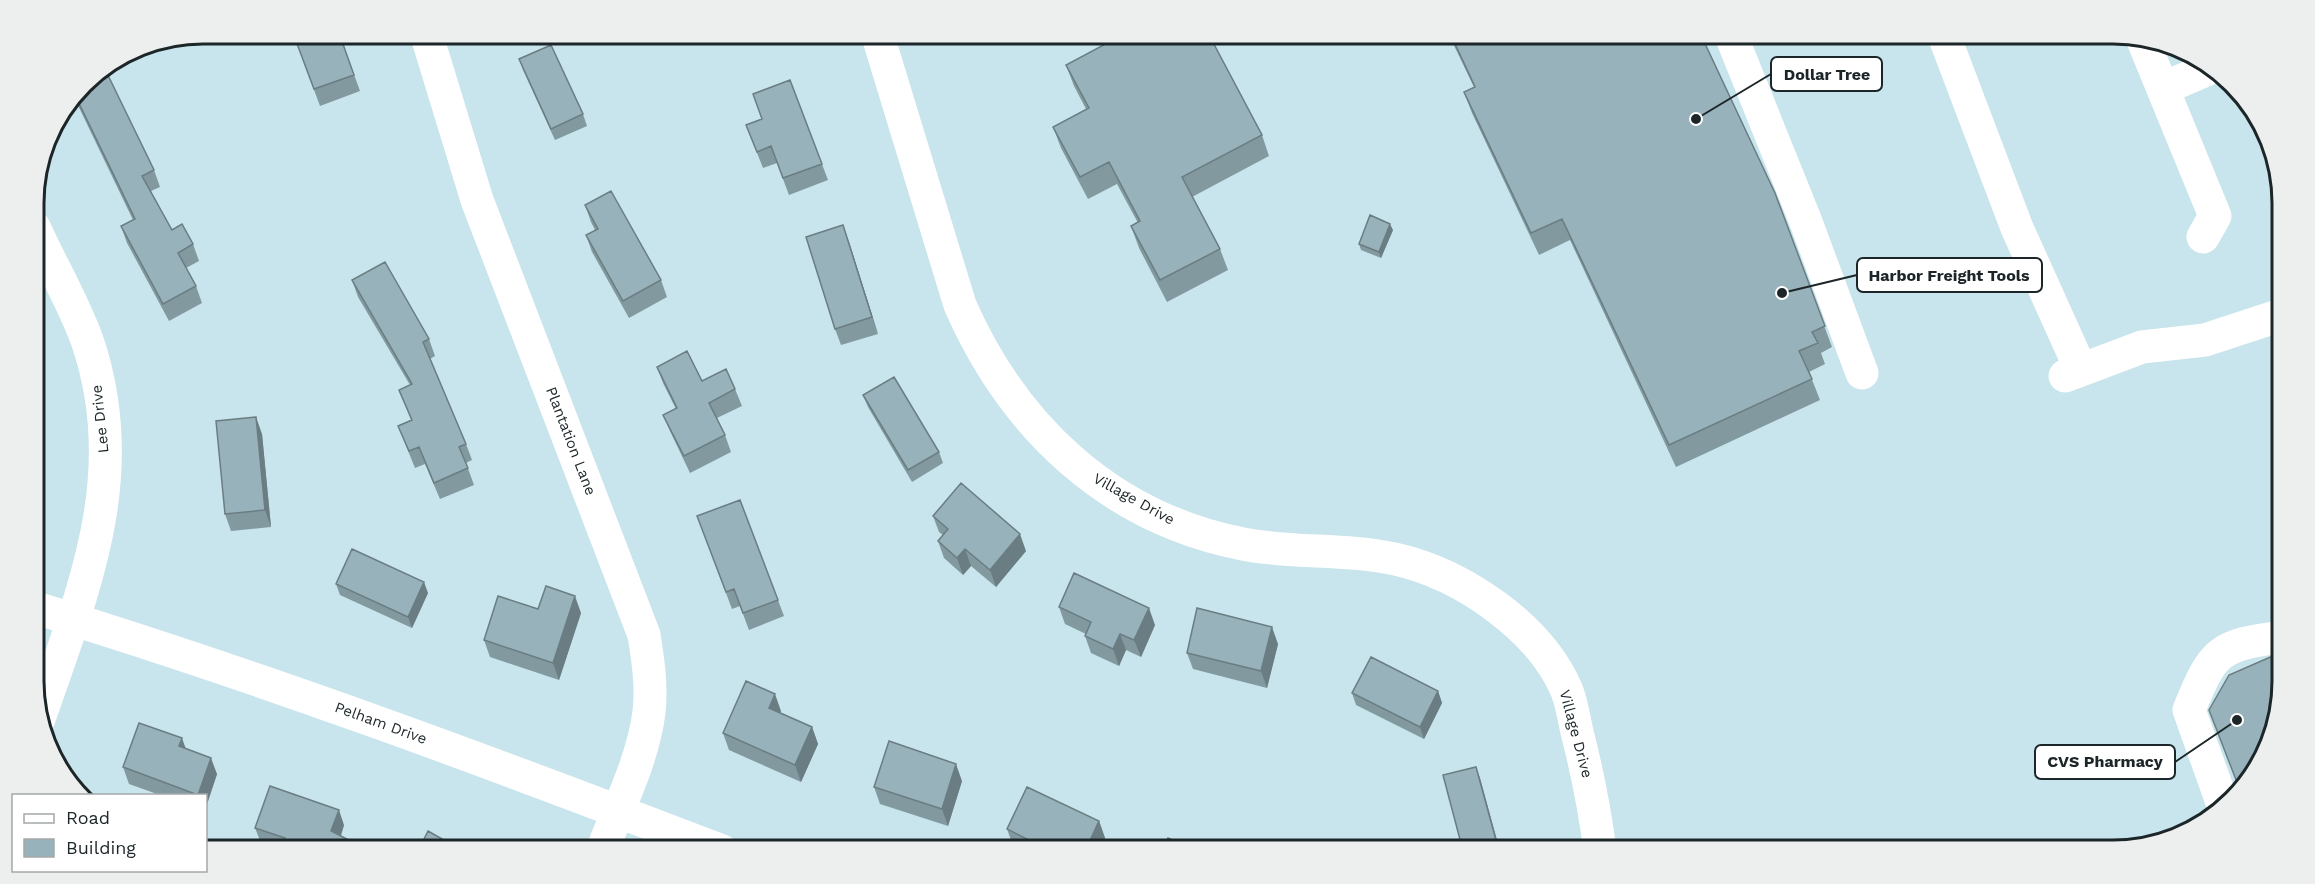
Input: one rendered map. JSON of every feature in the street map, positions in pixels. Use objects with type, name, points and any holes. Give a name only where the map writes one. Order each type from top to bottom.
[{"type":"street","name":"Plantation Lane","points":[[429,44],[477,200],[644,635],[650,673],[649,712],[641,750],[606,840]]},
{"type":"street","name":"Village Drive","points":[[880,44],[960,305],[976,341],[1002,384],[1032,424],[1061,453],[1106,487],[1155,514],[1194,530],[1242,544],[1292,551],[1351,552],[1397,560],[1441,574],[1472,590],[1499,609],[1529,638],[1550,664],[1567,692],[1586,769],[1598,840]]},
{"type":"street","points":[[1734,44],[1862,373]]},
{"type":"street","points":[[1948,44],[2073,373],[2142,347],[2205,340],[2272,318]]},
{"type":"street","points":[[2146,48],[2215,216],[2203,237]]},
{"type":"street","points":[[2164,88],[2202,72]]},
{"type":"street","name":"Lee Drive","points":[[44,248],[88,343],[103,417],[105,447],[104,497],[96,546],[45,701]]},
{"type":"street","name":"Pelham Drive","points":[[44,611],[385,724],[693,840]]},
{"type":"street","points":[[2220,798],[2189,710],[2208,668],[2218,655],[2229,647],[2244,642],[2272,638]]},
{"type":"building","points":[[297,44],[343,44],[354,75],[314,89]]},
{"type":"building","points":[[1105,44],[1214,44],[1262,135],[1182,177],[1220,249],[1160,280],[1131,226],[1140,221],[1109,162],[1080,177],[1053,127],[1089,108],[1066,65]]},
{"type":"building","points":[[1455,44],[1705,44],[1775,193],[1825,326],[1812,332],[1818,343],[1799,351],[1812,379],[1669,445],[1562,219],[1531,233],[1464,92],[1475,87]]},
{"type":"building","points":[[551,45],[583,114],[551,129],[519,59]]},
{"type":"building","points":[[108,75],[154,170],[142,176],[172,230],[182,224],[193,244],[178,253],[196,286],[163,304],[121,226],[135,219],[79,103]]},
{"type":"building","points":[[790,80],[822,164],[783,178],[771,146],[757,152],[746,125],[762,119],[753,94]]},
{"type":"building","points":[[611,191],[661,280],[623,301],[586,235],[598,229],[585,205]]},
{"type":"building","points":[[1370,215],[1390,224],[1379,252],[1359,244]]},
{"type":"building","points":[[843,225],[872,317],[835,329],[806,237]]},
{"type":"building","points":[[385,262],[429,339],[423,342],[466,444],[459,447],[468,468],[434,483],[419,447],[409,451],[398,426],[412,420],[399,390],[412,384],[352,280]]},
{"type":"building","points":[[687,351],[702,381],[726,369],[735,389],[709,403],[725,435],[684,456],[663,415],[677,408],[657,367]]},
{"type":"building","points":[[894,377],[939,452],[908,470],[863,395]]},
{"type":"building","points":[[256,417],[265,510],[225,514],[216,421]]},
{"type":"building","points":[[961,483],[1020,534],[990,570],[965,549],[957,558],[938,541],[948,529],[933,516]]},
{"type":"building","points":[[740,500],[778,600],[743,613],[734,589],[726,592],[697,516]]},
{"type":"building","points":[[352,549],[424,582],[408,617],[336,584]]},
{"type":"building","points":[[1074,573],[1149,608],[1134,640],[1120,634],[1113,649],[1085,636],[1091,622],[1059,607]]},
{"type":"building","points":[[546,586],[575,596],[553,663],[484,640],[498,596],[538,609]]},
{"type":"building","points":[[1197,608],[1272,627],[1261,671],[1187,653]]},
{"type":"building","points":[[2272,656],[2271,692],[2263,732],[2255,752],[2236,781],[2209,710],[2229,675]]},
{"type":"building","points":[[1371,657],[1438,691],[1420,727],[1352,693]]},
{"type":"building","points":[[746,681],[775,694],[769,708],[812,727],[795,765],[723,733]]},
{"type":"building","points":[[139,723],[182,738],[179,746],[211,758],[198,794],[123,767]]},
{"type":"building","points":[[889,741],[956,764],[942,809],[874,787]]},
{"type":"building","points":[[1476,767],[1496,840],[1460,840],[1443,775]]},
{"type":"building","points":[[270,786],[339,810],[331,831],[349,840],[284,840],[285,838],[255,828]]},
{"type":"building","points":[[1027,787],[1099,821],[1090,840],[1029,840],[1007,829]]},
{"type":"building","points":[[428,831],[444,840],[424,840]]},
{"type":"place","name":"Dollar Tree","points":[[1696,119]]},
{"type":"place","name":"Harbor Freight Tools","points":[[1782,293]]},
{"type":"place","name":"CVS Pharmacy","points":[[2237,720]]}]
